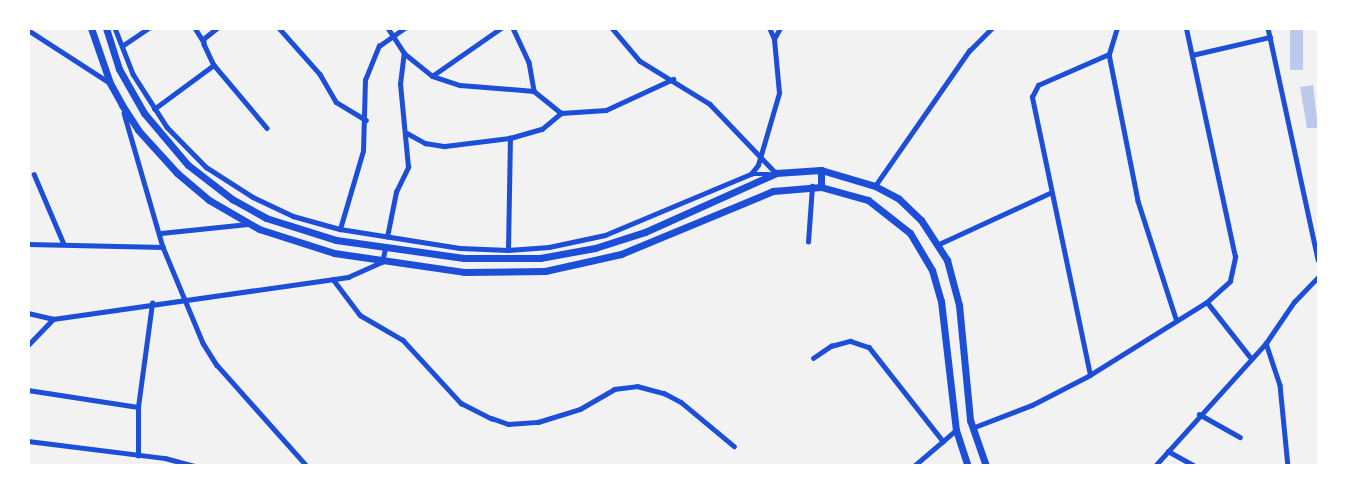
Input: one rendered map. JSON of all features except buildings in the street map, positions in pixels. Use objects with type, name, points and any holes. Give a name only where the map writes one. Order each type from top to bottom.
[{"type":"main road","points":[[91,28],[110,83],[122,105],[138,130],[177,173],[209,200],[250,224],[319,249],[382,262],[434,269],[505,274],[563,269],[647,244],[772,191],[812,186],[855,194],[888,213],[926,255],[941,301],[956,430],[968,465]]},
{"type":"main road","points":[[106,28],[120,69],[144,113],[176,152],[202,177],[249,209],[285,226],[385,249],[438,255],[523,259],[595,248],[645,232],[774,174],[821,170],[875,186],[911,210],[939,244],[957,296],[972,428],[986,465]]},
{"type":"main road","points":[[821,170],[821,187]]},
{"type":"main road","points":[[434,269],[438,255]]},
{"type":"street","points":[[115,28],[154,109],[193,154],[227,183],[293,216],[340,230],[460,248],[508,250],[549,247],[604,235],[751,174],[774,174]]},
{"type":"street","points":[[122,46],[149,28]]},
{"type":"street","points":[[195,28],[214,64],[267,128]]},
{"type":"street","points":[[203,41],[218,28]]},
{"type":"street","points":[[279,28],[320,74],[336,102],[366,120]]},
{"type":"street","points":[[388,28],[404,53],[432,76],[460,85],[534,91],[561,113]]},
{"type":"street","points":[[340,230],[363,151],[366,120],[365,80],[379,46],[405,28]]},
{"type":"street","points":[[432,76],[501,28]]},
{"type":"street","points":[[513,28],[529,62],[534,91]]},
{"type":"street","points":[[612,28],[640,60],[719,111],[774,174]]},
{"type":"street","points":[[751,174],[760,159],[779,93],[774,39],[769,28]]},
{"type":"street","points":[[774,39],[780,28]]},
{"type":"street","points":[[875,186],[969,51],[992,28]]},
{"type":"street","points":[[1117,28],[1109,54],[1138,201],[1176,319]]},
{"type":"street","points":[[972,428],[1032,405],[1090,375],[1176,319],[1207,302],[1230,282],[1236,264],[1186,28]]},
{"type":"street","points":[[1268,28],[1318,260]]},
{"type":"street","points":[[28,30],[110,83]]},
{"type":"street","points":[[1192,55],[1270,37]]},
{"type":"street","points":[[387,237],[396,192],[408,167],[407,133],[400,84],[404,53]]},
{"type":"street","points":[[1090,375],[1050,193],[1034,90],[1109,54]]},
{"type":"street","points":[[154,109],[214,64]]},
{"type":"street","points":[[407,133],[424,143],[445,146],[510,138],[542,129],[561,113],[606,110],[673,80]]},
{"type":"street","points":[[122,105],[161,233],[163,247],[184,298],[217,365],[307,465]]},
{"type":"street","points":[[508,250],[510,138]]},
{"type":"street","points":[[34,174],[64,244]]},
{"type":"street","points":[[808,242],[812,186]]},
{"type":"street","points":[[939,244],[1050,193]]},
{"type":"street","points":[[161,233],[250,224]]},
{"type":"street","points":[[28,244],[64,244],[100,248],[163,247]]},
{"type":"street","points":[[28,313],[53,319],[184,298],[333,279],[359,274],[382,262],[385,249]]},
{"type":"street","points":[[1155,465],[1266,343],[1294,302],[1318,277]]},
{"type":"street","points":[[333,279],[360,315],[403,340],[461,403],[491,418],[508,424],[538,422],[580,409],[614,389],[637,386],[664,393],[681,402],[734,446]]},
{"type":"street","points":[[1207,302],[1251,358]]},
{"type":"street","points":[[138,456],[138,407],[152,303]]},
{"type":"street","points":[[28,345],[53,319]]},
{"type":"street","points":[[813,358],[831,346],[850,341],[863,343],[943,441]]},
{"type":"street","points":[[1266,343],[1280,386],[1288,465]]},
{"type":"street","points":[[28,390],[138,407]]},
{"type":"street","points":[[1199,414],[1240,437]]},
{"type":"street","points":[[914,465],[956,430]]},
{"type":"street","points":[[28,441],[194,465]]},
{"type":"street","points":[[1168,451],[1195,465]]}]
